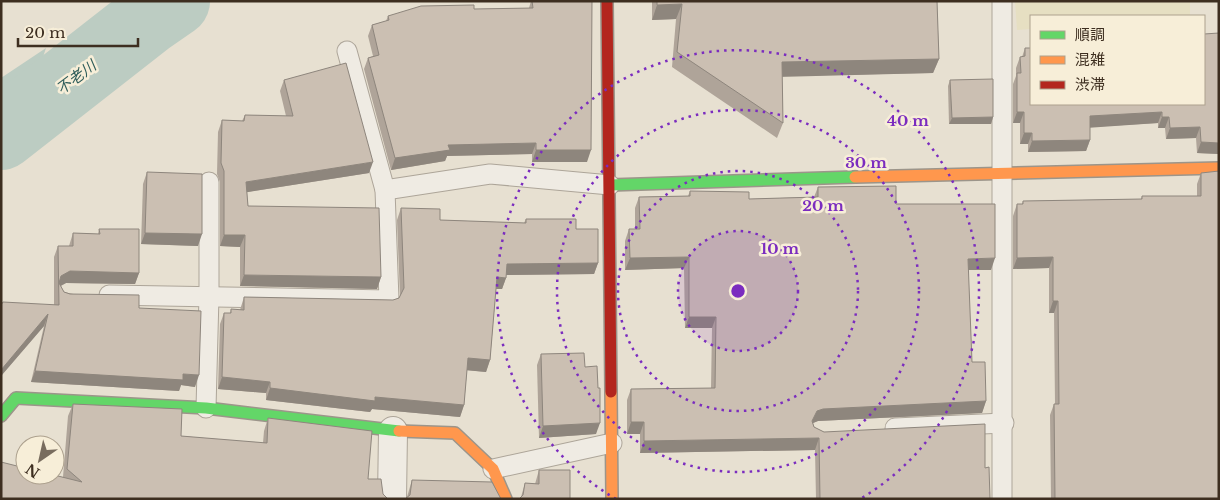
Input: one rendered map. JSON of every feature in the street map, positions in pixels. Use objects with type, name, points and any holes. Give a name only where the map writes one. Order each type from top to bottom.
[{"type":"street","points":[[607,1],[612,499]]},
{"type":"street","points":[[610,186],[1002,172],[1219,168]]},
{"type":"street","points":[[1,416],[16,398],[206,408],[393,431],[454,432],[493,469],[506,499]]},
{"type":"street","points":[[392,499],[393,431]]},
{"type":"lane","points":[[1002,1],[1004,423],[1002,499]]},
{"type":"lane","points":[[94,294],[389,300],[385,190],[347,51]]},
{"type":"lane","points":[[385,190],[490,174],[610,186]]},
{"type":"lane","points":[[206,408],[209,296],[209,182]]},
{"type":"lane","points":[[878,429],[1004,423]]},
{"type":"lane","points":[[493,469],[612,443]]},
{"type":"shaded area","points":[[1015,1],[1190,1],[1190,15],[1030,15],[1030,29],[1017,30]]},
{"type":"shaded area","points":[[46,48],[43,57],[1,103],[1,78]]},
{"type":"building","points":[[532,1],[592,1],[591,150],[536,150],[536,143],[448,145],[450,150],[395,158],[368,58],[379,55],[372,25],[389,20],[388,16],[421,6],[474,5],[474,9],[533,8]]},
{"type":"building","points":[[657,1],[937,1],[939,59],[782,62],[783,123],[677,52],[682,4],[657,5]]},
{"type":"building","points":[[1219,33],[1219,143],[1201,142],[1200,127],[1170,128],[1169,117],[1162,117],[1162,112],[1090,116],[1090,140],[1032,141],[1032,133],[1024,133],[1024,112],[1017,112],[1017,73],[1021,73],[1020,57],[1025,56],[1025,48],[1030,48],[1030,105],[1205,105],[1205,34]]},
{"type":"building","points":[[346,63],[373,162],[246,182],[248,206],[379,208],[381,277],[244,275],[245,235],[224,235],[224,171],[221,163],[222,120],[244,121],[245,115],[293,116],[284,80]]},
{"type":"building","points":[[993,79],[993,117],[952,118],[950,80]]},
{"type":"building","points":[[1219,171],[1219,499],[1055,499],[1054,404],[1059,404],[1058,301],[1053,301],[1053,257],[1017,258],[1017,204],[1023,204],[1023,201],[1142,199],[1142,196],[1201,196],[1201,173]]},
{"type":"building","points":[[147,172],[202,174],[202,234],[145,233]]},
{"type":"building","points":[[896,186],[896,204],[995,204],[995,258],[968,259],[972,362],[985,362],[986,401],[823,409],[817,411],[812,421],[814,427],[824,432],[985,424],[985,468],[989,467],[990,499],[820,499],[819,438],[644,441],[644,422],[631,422],[631,389],[715,388],[716,317],[689,317],[689,257],[630,258],[629,229],[640,229],[639,197],[690,196],[690,191],[749,192],[749,199],[818,197],[818,187]]},
{"type":"building","points":[[401,208],[440,209],[440,220],[526,223],[526,219],[576,219],[576,229],[598,229],[598,263],[507,264],[506,278],[497,277],[490,360],[468,358],[464,405],[375,397],[375,401],[270,388],[270,382],[222,377],[224,313],[231,313],[231,309],[244,310],[244,297],[393,300],[399,298],[404,288]]},
{"type":"building","points":[[99,229],[139,229],[139,273],[70,271],[61,276],[59,283],[64,292],[70,294],[139,295],[139,308],[201,311],[199,375],[183,374],[183,380],[35,371],[48,314],[1,370],[1,305],[3,302],[59,305],[58,246],[73,246],[73,233],[100,234]]},
{"type":"building","points":[[584,353],[585,367],[597,366],[598,388],[600,388],[600,423],[543,426],[541,354]]},
{"type":"building","points":[[73,404],[182,409],[181,436],[267,443],[268,418],[372,431],[368,479],[381,479],[383,494],[388,499],[1,499],[1,462],[15,466],[15,485],[65,485],[65,478],[82,482],[67,469]]},
{"type":"building","points":[[539,470],[570,470],[570,499],[519,499],[523,495],[525,483],[539,484]]},
{"type":"building","points":[[412,480],[492,482],[501,499],[405,499],[410,495]]},
{"type":"waterway","name":"不老川","points":[[1,134],[148,19],[174,1]]},
{"type":"traffic: fast","points":[[610,185],[855,177]]},
{"type":"traffic: fast","points":[[1,416],[16,398],[206,408],[399,431]]},
{"type":"traffic: slow","points":[[855,177],[1219,168]]},
{"type":"traffic: slow","points":[[611,392],[612,499]]},
{"type":"traffic: slow","points":[[399,431],[455,433],[493,469],[506,499]]},
{"type":"traffic: jam","points":[[607,1],[611,392]]}]
